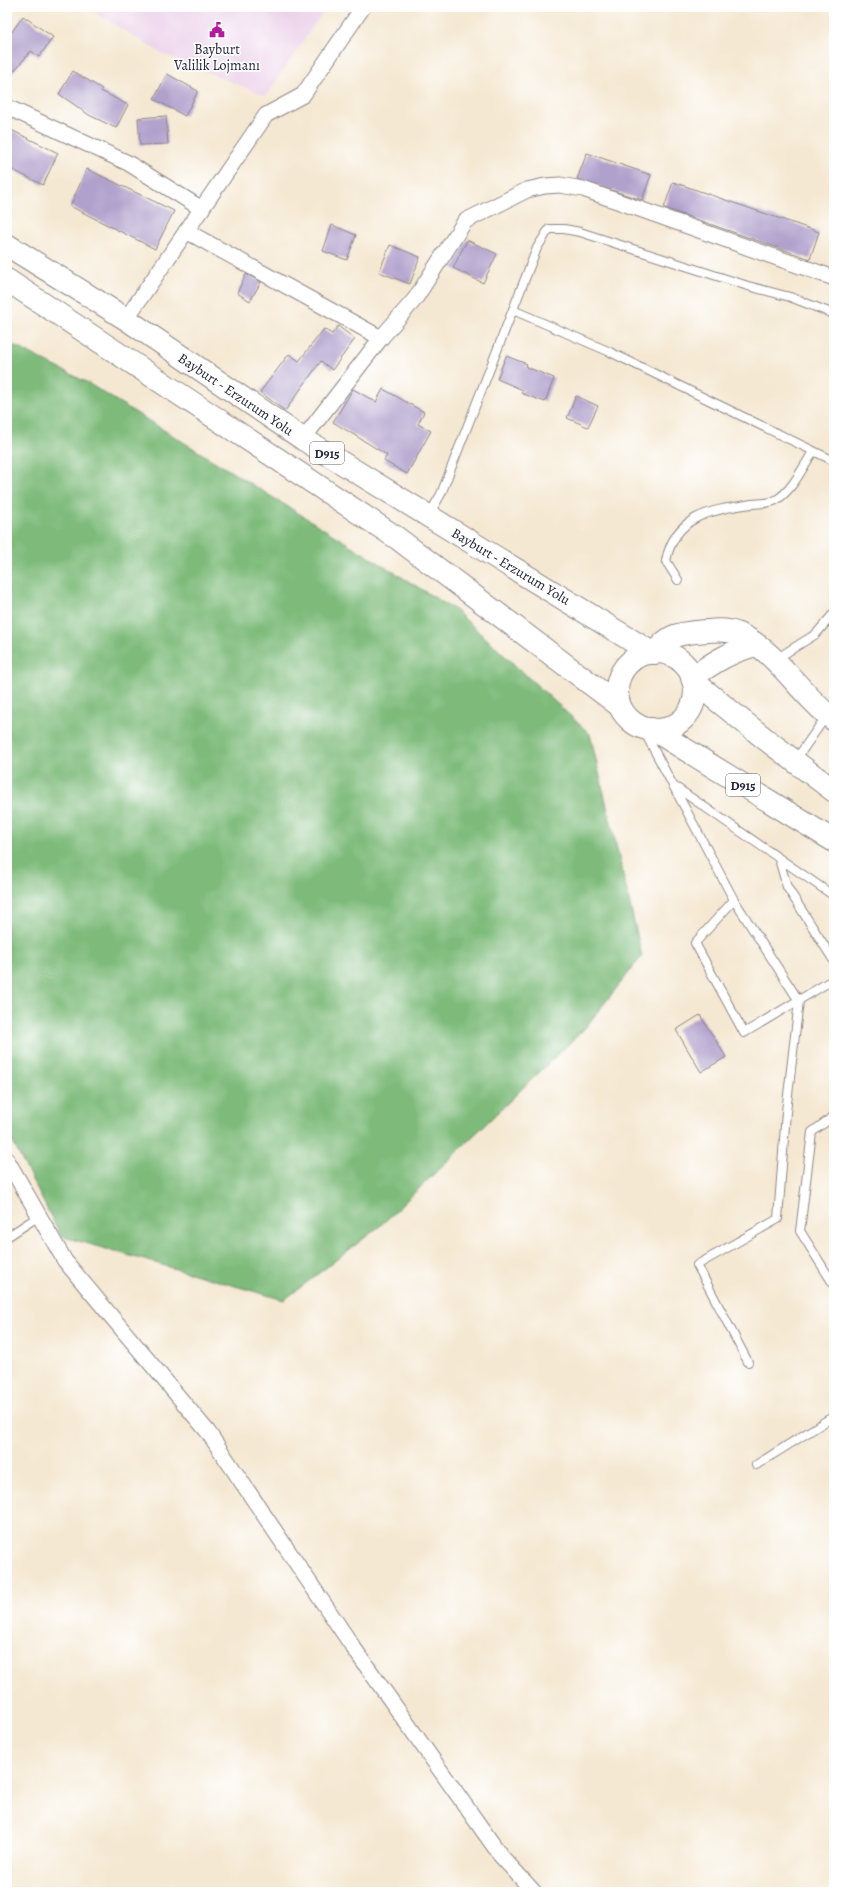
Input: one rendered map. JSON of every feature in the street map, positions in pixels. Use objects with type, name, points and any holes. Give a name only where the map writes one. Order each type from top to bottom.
[{"type":"main road","name":"Bayburt - Erzurum Yolu","points":[[7,245],[126,320],[303,439],[653,653]]},
{"type":"main road","name":"D915","points":[[7,280],[397,538],[620,706]]},
{"type":"main road","points":[[653,653],[663,641],[673,636],[714,630],[736,632],[775,660],[812,702],[831,717]]},
{"type":"main road","points":[[620,706],[633,722],[647,728],[662,729],[673,726],[682,720],[693,702],[693,680],[721,658],[756,645]]},
{"type":"main road","name":"Bayburt - Erzurum Yolu","points":[[620,706],[617,696],[617,686],[620,676],[633,660],[642,655],[653,653],[663,653],[673,656],[689,671],[693,680],[834,791]]},
{"type":"main road","name":"D915","points":[[647,728],[834,841]]},
{"type":"street","points":[[126,320],[266,115],[303,95],[363,7]]},
{"type":"street","points":[[7,107],[128,163],[202,209]]},
{"type":"street","points":[[303,439],[381,338],[415,299],[465,221],[526,190],[560,184],[584,189],[834,278]]},
{"type":"street","points":[[186,231],[381,338]]},
{"type":"street","points":[[7,1160],[65,1261],[208,1432],[353,1648],[501,1856],[534,1892]]},
{"type":"lane","points":[[429,516],[441,494],[537,248],[549,229],[564,229],[580,232],[748,286],[790,297],[834,314]]},
{"type":"lane","points":[[513,310],[610,352],[834,461]]},
{"type":"lane","points":[[678,580],[666,561],[669,547],[676,536],[691,520],[702,514],[775,501],[788,492],[813,452]]},
{"type":"lane","points":[[775,660],[816,634],[834,613]]},
{"type":"lane","points":[[795,761],[831,717]]},
{"type":"lane","points":[[647,728],[674,786],[734,900],[799,1002],[786,1112],[778,1219],[697,1265],[748,1362]]},
{"type":"lane","points":[[674,786],[832,895],[834,904]]},
{"type":"lane","points":[[779,859],[787,887],[834,961]]},
{"type":"lane","points":[[734,900],[695,943],[744,1033],[799,1002],[834,979]]},
{"type":"lane","points":[[834,1116],[812,1132],[800,1232],[834,1286]]},
{"type":"lane","points":[[7,1237],[39,1216]]},
{"type":"lane","points":[[756,1465],[834,1416]]},
{"type":"shaded area","name":"Bayburt Valilik Lojmanı","points":[[86,7],[326,7],[266,96],[161,53]]},
{"type":"green space","points":[[7,342],[86,382],[455,610],[590,734],[642,956],[584,1029],[380,1226],[284,1300],[61,1236],[7,1131]]},
{"type":"building","points":[[23,16],[53,37],[39,57],[31,51],[7,79],[7,39]]},
{"type":"building","points":[[73,71],[102,89],[101,91],[128,105],[116,128],[89,115],[59,94]]},
{"type":"building","points":[[167,74],[198,91],[185,116],[154,99]]},
{"type":"building","points":[[166,116],[168,144],[140,145],[138,118]]},
{"type":"building","points":[[7,128],[58,153],[43,185],[7,167]]},
{"type":"building","points":[[587,153],[651,175],[642,200],[577,179]]},
{"type":"building","points":[[87,169],[174,211],[155,249],[70,206]]},
{"type":"building","points":[[673,182],[819,232],[810,259],[664,208]]},
{"type":"building","points":[[332,225],[356,235],[347,260],[323,251]]},
{"type":"building","points":[[467,240],[497,254],[483,283],[453,268]]},
{"type":"building","points":[[390,245],[420,257],[410,284],[379,272]]},
{"type":"building","points":[[246,274],[261,282],[250,301],[237,293]]},
{"type":"building","points":[[338,326],[355,339],[332,370],[321,361],[285,411],[260,392],[289,354],[299,361],[324,329],[332,334]]},
{"type":"building","points":[[506,356],[527,364],[526,367],[554,378],[545,402],[521,393],[523,390],[497,379]]},
{"type":"building","points":[[353,389],[376,402],[383,389],[424,412],[418,424],[431,431],[407,474],[384,461],[387,455],[333,422]]},
{"type":"building","points":[[576,396],[598,406],[588,427],[567,418]]},
{"type":"building","points":[[700,1015],[726,1057],[701,1072],[676,1030]]},
{"type":"place","name":"Bayburt Valilik Lojmanı","points":[[217,30]]}]
